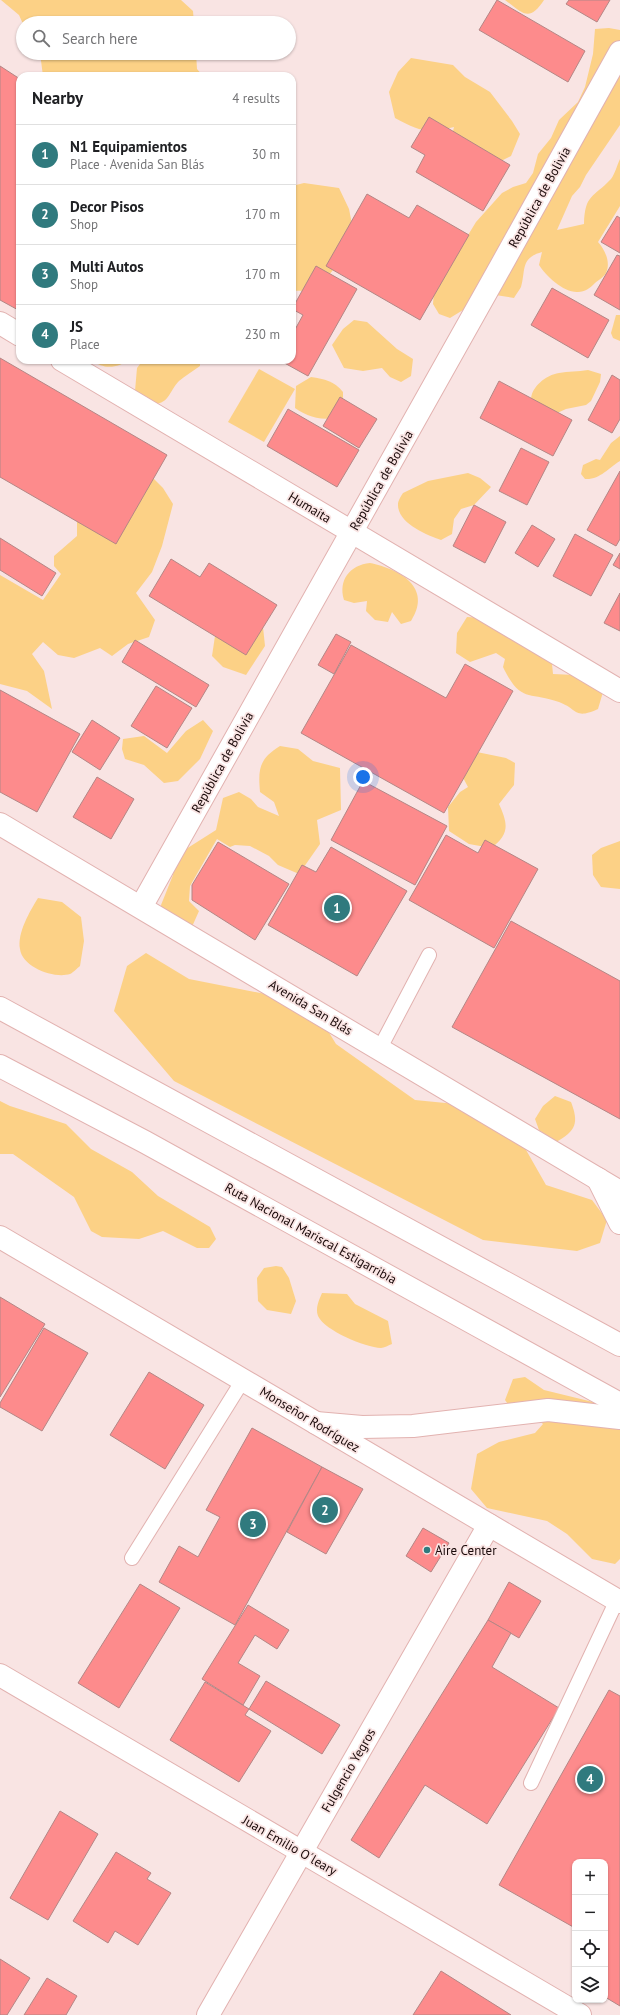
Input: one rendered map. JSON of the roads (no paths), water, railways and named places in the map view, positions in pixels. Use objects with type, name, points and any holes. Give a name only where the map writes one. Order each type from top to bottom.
[{"type":"main road","name":"República de Bolivia","points":[[141,907],[351,531],[454,352],[620,52]]},
{"type":"main road","points":[[0,324],[16,333]]},
{"type":"main road","name":"Humaita","points":[[69,364],[620,690]]},
{"type":"main road","name":"Avenida San Blás","points":[[0,824],[380,1048],[620,1192]]},
{"type":"main road","points":[[0,1008],[620,1345]]},
{"type":"main road","name":"Ruta Nacional Mariscal Estigarribia","points":[[0,1066],[152,1146],[620,1404]]},
{"type":"main road","points":[[598,1179],[620,1223]]},
{"type":"main road","name":"Monseñor Rodríguez","points":[[0,1237],[619,1601]]},
{"type":"main road","points":[[316,1423],[362,1427],[413,1426],[548,1410],[620,1418]]},
{"type":"main road","name":"Fulgencio Yegros","points":[[208,2015],[489,1525]]},
{"type":"main road","name":"Juan Emilio O´leary","points":[[0,1675],[580,2015]]},
{"type":"lane","points":[[380,1048],[429,955]]},
{"type":"lane","points":[[132,1558],[243,1380]]},
{"type":"lane","points":[[531,1783],[619,1601]]},
{"type":"place","name":"N1 Equipamientos","points":[[337,908]]},
{"type":"place","name":"Decor Pisos","points":[[325,1510]]},
{"type":"place","name":"Multi Autos","points":[[253,1524]]},
{"type":"place","name":"Aire Center","points":[[427,1550]]},
{"type":"place","name":"JS","points":[[590,1779]]}]
